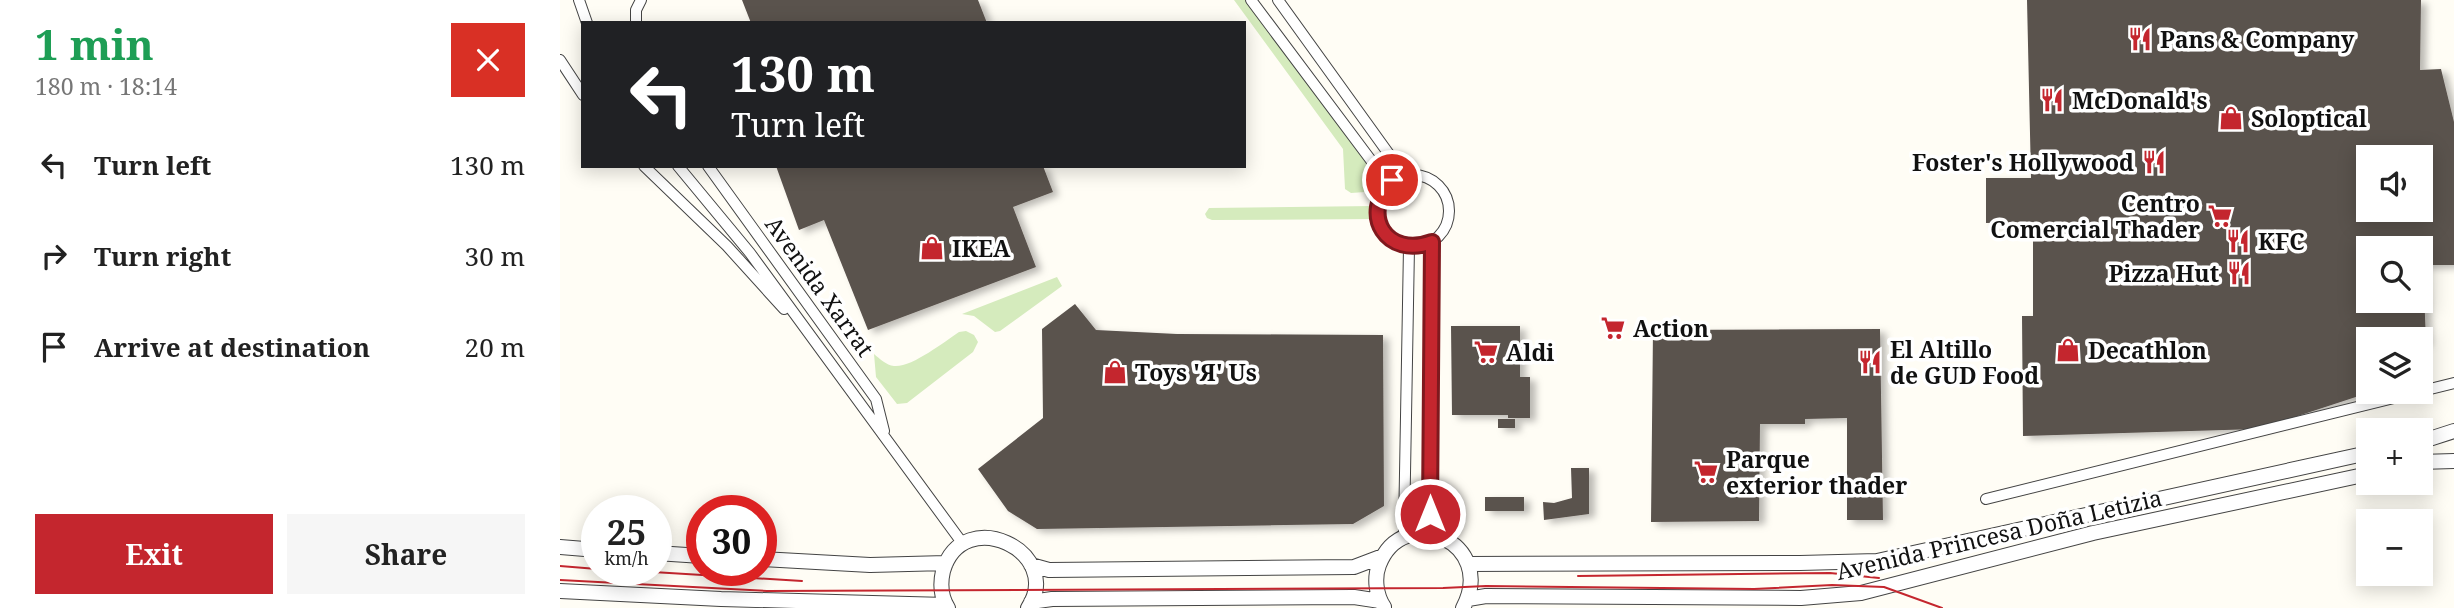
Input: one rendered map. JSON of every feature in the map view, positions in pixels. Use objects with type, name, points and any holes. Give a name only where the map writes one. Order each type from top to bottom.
[{"type":"street","points":[[579,0],[586,20]]},
{"type":"street","points":[[636,21],[636,10],[641,0]]},
{"type":"street","points":[[1251,0],[1376,167],[1383,190]]},
{"type":"street","points":[[1278,0],[1404,175]]},
{"type":"street","points":[[560,60],[581,92]]},
{"type":"street","name":"Avenida Xarrat","points":[[646,168],[727,246],[837,370]]},
{"type":"street","name":"Avenida Xarrat","points":[[680,168],[750,253],[963,544]]},
{"type":"street","name":"Avenida Xarrat","points":[[709,168],[876,399],[886,437]]},
{"type":"street","points":[[1404,175],[1428,177],[1439,184],[1450,207],[1448,222],[1442,234],[1420,247],[1397,244],[1380,226],[1377,213],[1383,190],[1392,180],[1404,175]]},
{"type":"street","points":[[1432,242],[1430,514],[1447,539],[1461,550],[1468,564],[1472,582],[1466,603]]},
{"type":"street","points":[[1408,536],[1404,530],[1409,247]]},
{"type":"street","points":[[1986,499],[2454,383]]},
{"type":"street","points":[[2433,438],[2454,431]]},
{"type":"street","name":"Avenida Princesa Doña Letizia","points":[[1468,564],[1800,564],[1877,561],[2356,456]]},
{"type":"street","points":[[2433,462],[2454,461]]},
{"type":"street","name":"Avenida Princesa Doña Letizia","points":[[1466,603],[1486,596],[1801,598],[1861,593],[2092,533],[2356,477]]},
{"type":"street","points":[[560,591],[947,606],[941,584],[946,564],[963,544],[989,537],[1014,545],[1031,565],[1035,583],[1030,605],[1052,599],[1340,597],[1383,605],[1376,584],[1378,569],[1383,556],[1394,544],[1408,536],[1424,533],[1447,539]]},
{"type":"street","points":[[560,547],[581,549]]},
{"type":"street","points":[[1031,565],[1049,570],[1354,567],[1383,556]]},
{"type":"street","points":[[777,560],[870,565],[946,564]]},
{"type":"green space","points":[[1234,0],[1246,0],[1375,175],[1379,191],[1351,193],[1345,189],[1343,149]]},
{"type":"green space","points":[[1374,206],[1374,219],[1212,220],[1205,214],[1209,208]]},
{"type":"green space","points":[[1057,277],[1062,286],[1000,331],[995,332],[974,316],[962,314]]},
{"type":"green space","points":[[966,331],[974,335],[978,342],[973,352],[907,403],[897,404],[876,377],[874,354],[883,362],[901,366],[927,354],[959,332]]},
{"type":"building","points":[[742,0],[978,0],[986,21],[750,21]]},
{"type":"building","name":"Centro Comercial Thader","points":[[2027,0],[2421,0],[2420,70],[2441,69],[2454,122],[2454,265],[2433,265],[2433,236],[2356,236],[2356,313],[2425,313],[2425,327],[2356,327],[2356,397],[2258,429],[2023,436],[2022,316],[2033,316],[2033,222],[1986,223],[1986,178],[2031,178]]},
{"type":"building","name":"IKEA","points":[[777,168],[1044,168],[1053,192],[1013,207],[1036,267],[868,330],[824,220],[799,230]]},
{"type":"building","points":[[1075,304],[1096,330],[1177,334],[1383,335],[1384,506],[1353,524],[1037,529],[1008,511],[978,469],[1043,418],[1042,329]]},
{"type":"building","name":"Aldi","points":[[1451,326],[1520,326],[1520,377],[1530,377],[1530,418],[1508,418],[1508,415],[1452,415]]},
{"type":"building","name":"Parque exterior thader","points":[[1880,329],[1883,520],[1847,520],[1847,418],[1805,419],[1805,424],[1760,424],[1759,521],[1651,522],[1653,330]]},
{"type":"building","points":[[1498,419],[1515,419],[1515,428],[1498,428]]},
{"type":"building","points":[[1571,468],[1589,468],[1589,514],[1544,520],[1543,502],[1554,503],[1572,498]]},
{"type":"building","points":[[1485,497],[1524,497],[1524,511],[1485,511]]},
{"type":"tram line","points":[[560,566],[581,568]]},
{"type":"tram line","points":[[672,573],[802,581]]},
{"type":"tram line","points":[[1578,576],[1830,573],[1879,578]]},
{"type":"tram line","points":[[560,580],[767,591],[1486,586],[1754,589],[1832,585],[1884,587],[1942,608]]},
{"type":"place","name":"Pans & Company","points":[[2140,39]]},
{"type":"place","name":"McDonald's","points":[[2052,100]]},
{"type":"place","name":"Soloptical","points":[[2231,118]]},
{"type":"place","name":"Foster's Hollywood","points":[[2154,162]]},
{"type":"place","name":"Centro Comercial Thader","points":[[2220,216]]},
{"type":"place","name":"KFC","points":[[2238,241]]},
{"type":"place","name":"IKEA","points":[[932,248]]},
{"type":"place","name":"Pizza Hut","points":[[2239,273]]},
{"type":"place","name":"Action","points":[[1613,328]]},
{"type":"place","name":"Decathlon","points":[[2068,350]]},
{"type":"place","name":"Aldi","points":[[1486,352]]},
{"type":"place","name":"El Altillo de GUD Food","points":[[1870,362]]},
{"type":"place","name":"Toys 'Я' Us","points":[[1115,372]]},
{"type":"place","name":"Parque exterior thader","points":[[1706,472]]},
{"type":"route","points":[[1392,180],[1378,201],[1380,226],[1397,244],[1420,247],[1432,242],[1430,514]]}]
